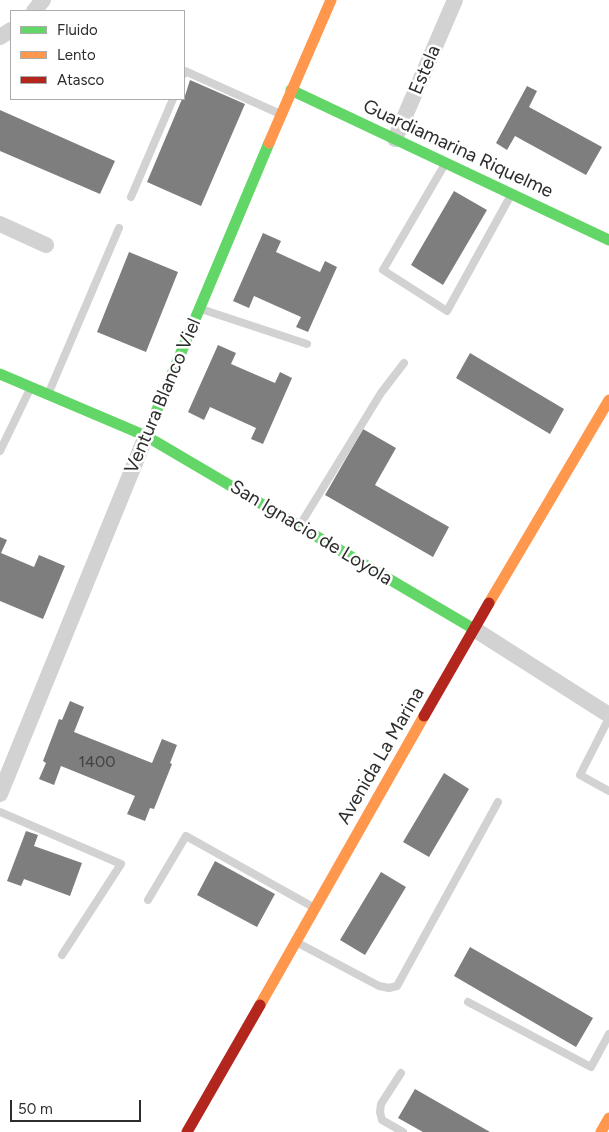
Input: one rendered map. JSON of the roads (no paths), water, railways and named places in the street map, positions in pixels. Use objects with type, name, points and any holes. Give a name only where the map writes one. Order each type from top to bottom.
[{"type":"street","points":[[35,10],[43,0]]},
{"type":"street","name":"Ventura Blanco Viel","points":[[0,794],[146,436],[291,90],[331,0]]},
{"type":"street","name":"Estela","points":[[396,139],[455,0]]},
{"type":"street","name":"Guardiamarina Riquelme","points":[[291,90],[609,240]]},
{"type":"street","points":[[0,224],[46,245]]},
{"type":"street","name":"San Ignacio de Loyola","points":[[0,374],[146,436],[474,628],[609,717]]},
{"type":"street","name":"Avenida La Marina","points":[[187,1132],[474,628],[605,416],[609,400]]},
{"type":"street","points":[[601,1132],[609,1118]]},
{"type":"lane","points":[[185,71],[281,114]]},
{"type":"lane","points":[[131,197],[173,100]]},
{"type":"lane","points":[[446,162],[383,270],[447,311],[512,193]]},
{"type":"lane","points":[[48,394],[119,228]]},
{"type":"lane","points":[[200,308],[307,344]]},
{"type":"lane","points":[[299,526],[381,394],[404,363]]},
{"type":"lane","points":[[0,451],[31,387]]},
{"type":"lane","points":[[609,717],[580,775],[609,791]]},
{"type":"lane","points":[[296,941],[379,986],[389,988],[397,986],[498,802]]},
{"type":"lane","points":[[0,812],[121,864],[62,955]]},
{"type":"lane","points":[[148,900],[186,836],[314,908]]},
{"type":"lane","points":[[468,1002],[591,1068],[609,1034]]},
{"type":"lane","points":[[600,1051],[609,1056]]},
{"type":"lane","points":[[401,1073],[381,1104],[380,1112],[382,1120],[403,1132]]}]
